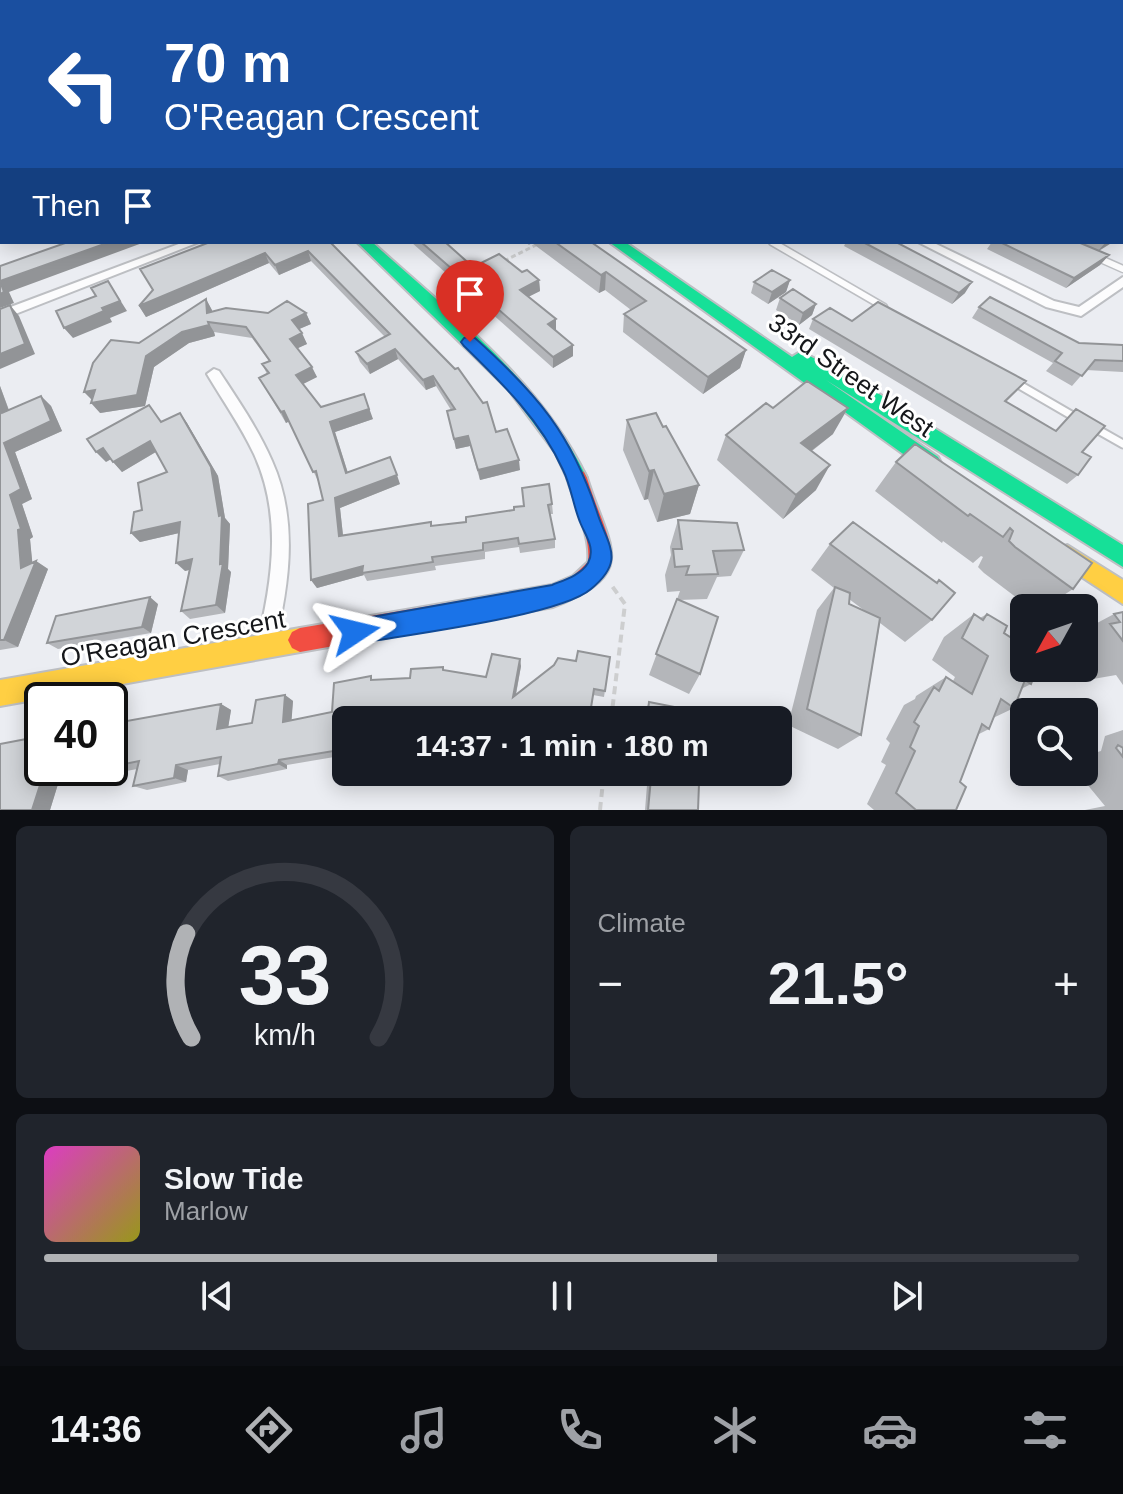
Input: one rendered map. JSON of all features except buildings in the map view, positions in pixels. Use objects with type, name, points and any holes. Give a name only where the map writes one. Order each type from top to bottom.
[{"type":"street","points":[[0,316],[189,244]]},
{"type":"street","name":"O'Reagan Crescent","points":[[0,693],[553,596],[581,584],[599,567],[601,544],[590,522],[575,473],[557,438],[537,410],[514,384],[366,244]]},
{"type":"street","name":"33rd Street West","points":[[619,244],[942,471]]},
{"type":"street","points":[[927,244],[1050,304],[1081,312],[1123,281]]},
{"type":"street","name":"33rd Street West","points":[[708,306],[865,394],[1123,557]]},
{"type":"street","points":[[214,374],[257,444],[270,473],[277,504],[281,568],[277,602],[265,648]]},
{"type":"street","points":[[1045,541],[1123,593]]},
{"type":"lane","points":[[775,244],[893,312]]},
{"type":"lane","points":[[1091,255],[1123,269]]},
{"type":"lane","points":[[1001,374],[1123,444]]},
{"type":"path","points":[[503,261],[538,244]]},
{"type":"path","points":[[438,293],[464,280]]},
{"type":"path","points":[[613,706],[623,601]]},
{"type":"path","points":[[600,810],[603,786]]},
{"type":"traffic: fast","points":[[366,244],[484,352],[514,384],[563,448],[577,478]]},
{"type":"traffic: fast","points":[[619,244],[931,463]]},
{"type":"traffic: fast","points":[[800,358],[865,394],[1123,557]]},
{"type":"traffic: slow","points":[[1067,555],[1123,593]]},
{"type":"traffic: slow","points":[[0,693],[300,640]]},
{"type":"traffic: jam","points":[[300,640],[553,596],[581,584],[599,567],[601,544],[590,522],[577,478]]},
{"type":"route","points":[[355,632],[553,596],[581,584],[599,567],[601,544],[590,522],[575,473],[557,438],[514,384],[470,342]]}]
